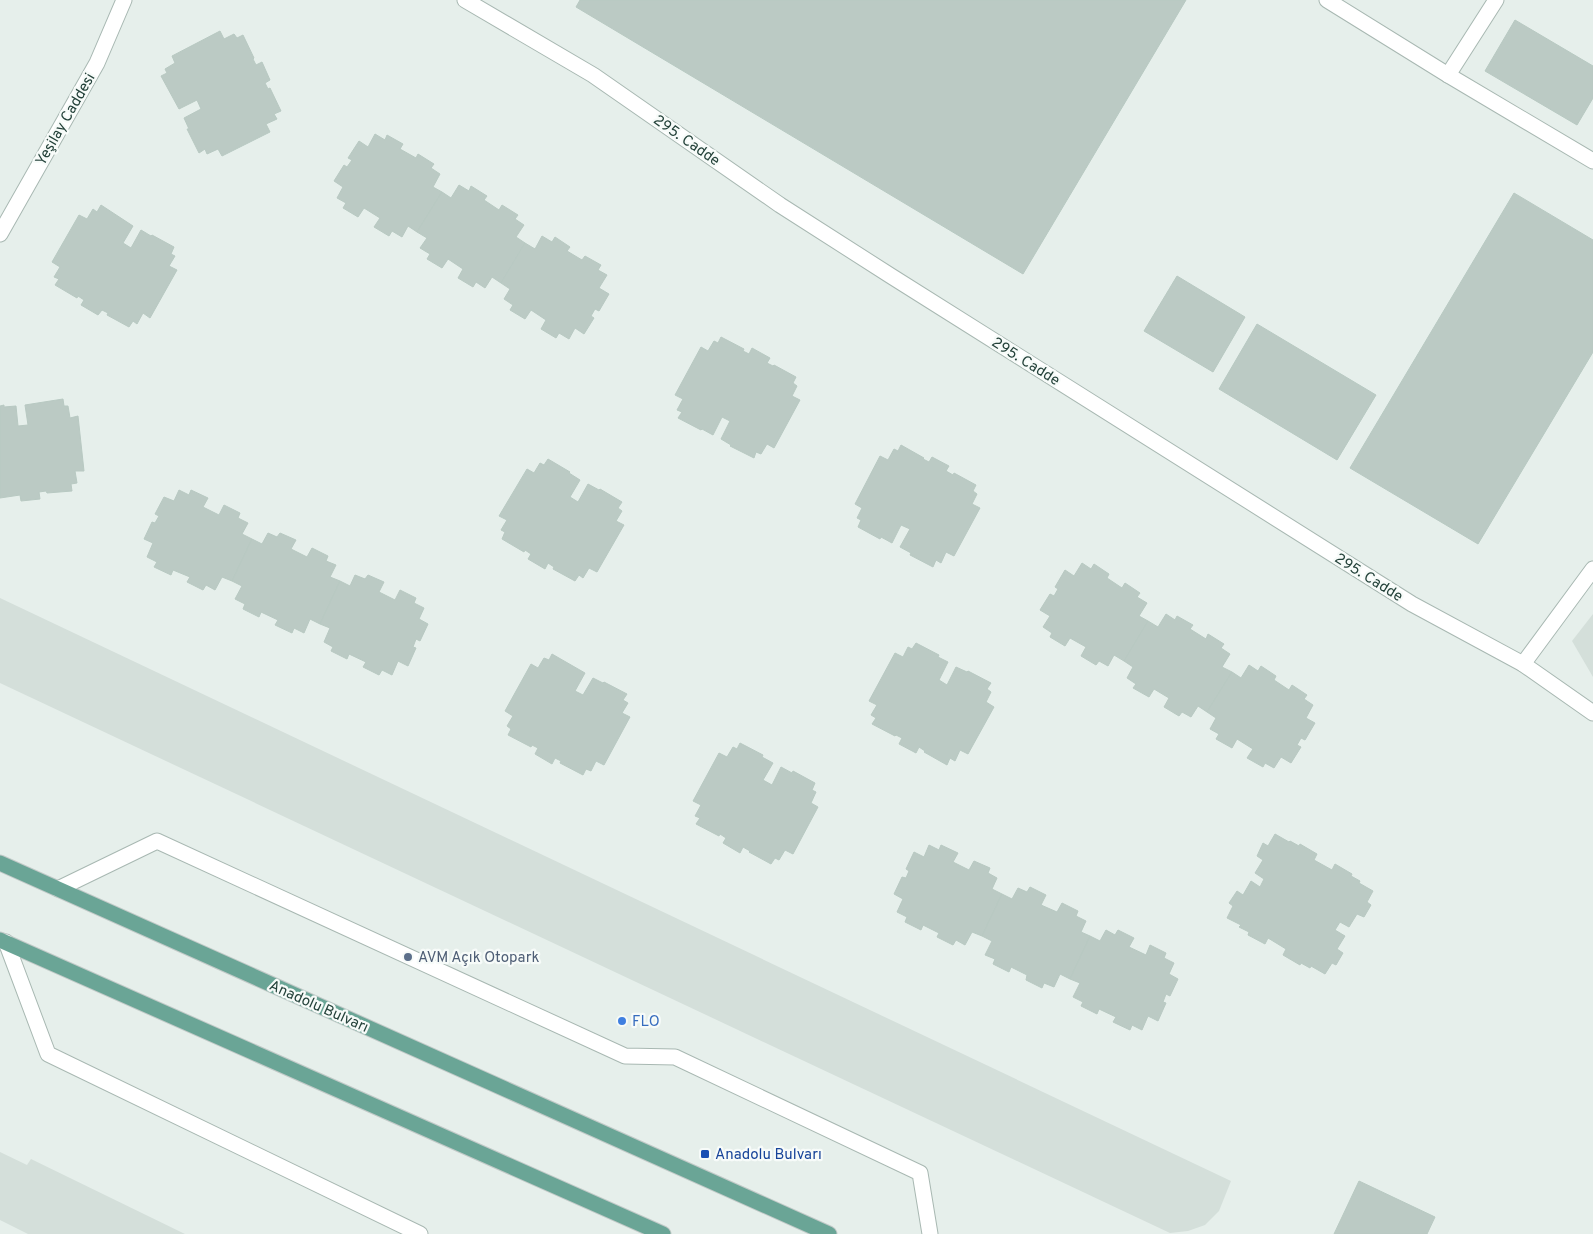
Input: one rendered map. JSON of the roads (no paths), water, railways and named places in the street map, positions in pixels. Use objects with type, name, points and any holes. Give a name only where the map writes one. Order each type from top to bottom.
[{"type":"main road","name":"Anadolu Bulvarı","points":[[0,863],[829,1234]]},
{"type":"main road","points":[[3,941],[663,1234]]},
{"type":"street","name":"Yeşilay Caddesi","points":[[0,234],[97,63],[124,0]]},
{"type":"street","name":"295. Cadde","points":[[465,0],[593,75],[812,225],[1404,599],[1524,664],[1593,713]]},
{"type":"street","points":[[1327,0],[1448,75],[1593,161]]},
{"type":"street","points":[[1448,75],[1496,0]]},
{"type":"street","points":[[1524,664],[1593,569]]},
{"type":"street","points":[[58,889],[157,841],[626,1056],[675,1058],[920,1172],[930,1234]]},
{"type":"street","points":[[3,941],[48,1054],[420,1234]]},
{"type":"place","name":"AVM Açık Otopark","points":[[408,957]]},
{"type":"place","name":"FLO","points":[[622,1021]]},
{"type":"place","name":"Anadolu Bulvarı","points":[[705,1154]]}]
